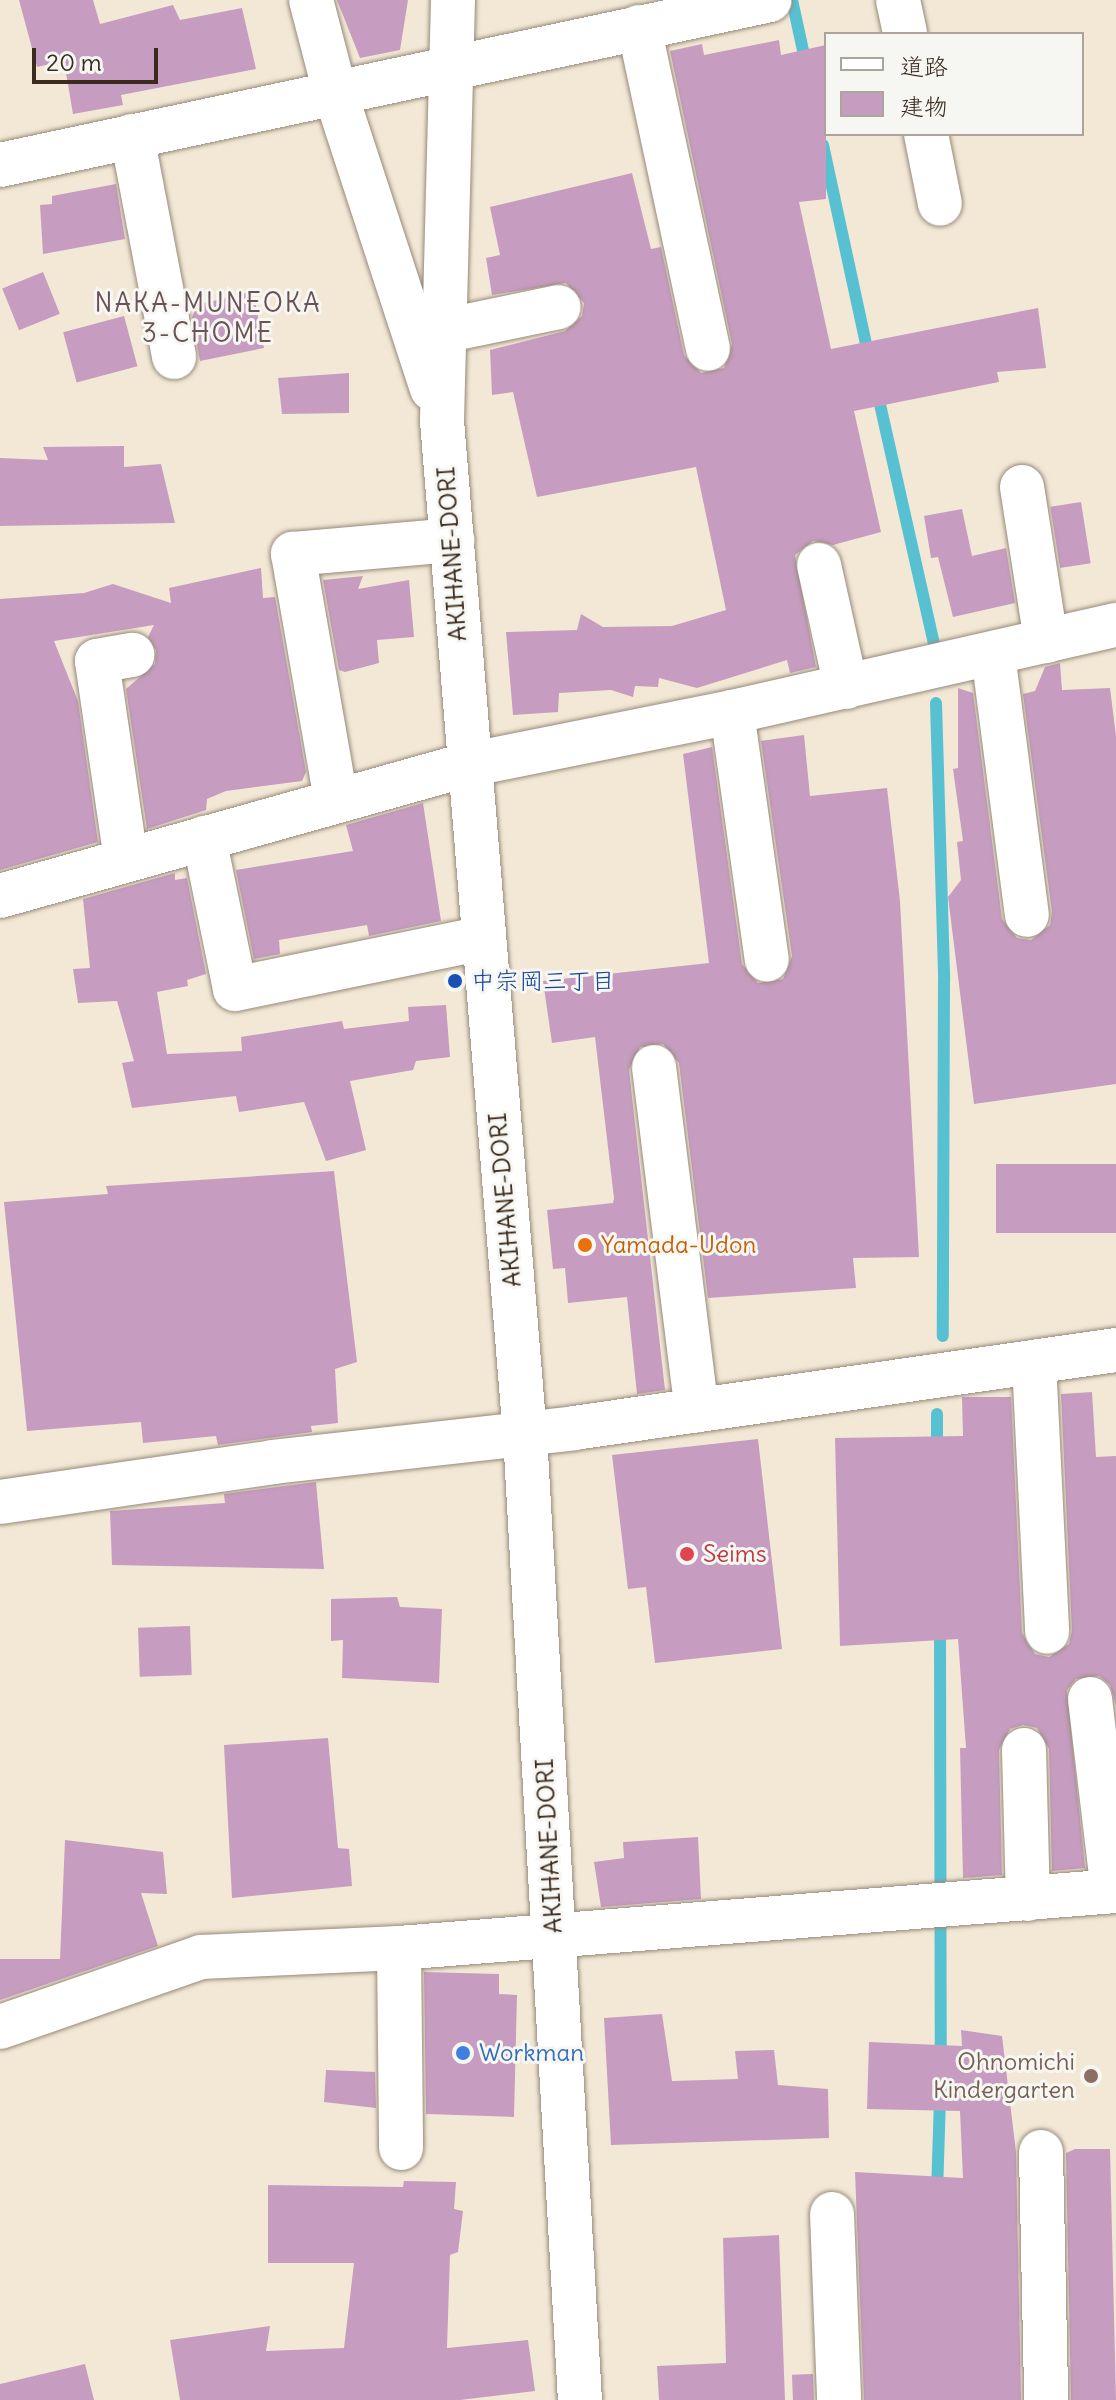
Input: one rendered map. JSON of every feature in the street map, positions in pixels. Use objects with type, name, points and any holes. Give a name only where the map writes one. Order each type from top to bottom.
[{"type":"street","points":[[311,0],[335,92],[442,421]]},
{"type":"street","name":"AKIHANE-DORI","points":[[453,0],[448,67],[442,421],[467,765],[525,1435],[580,2400]]},
{"type":"street","points":[[0,165],[770,0]]},
{"type":"street","points":[[898,0],[905,32]]},
{"type":"street","points":[[639,27],[708,349]]},
{"type":"street","points":[[132,136],[174,357]]},
{"type":"street","points":[[926,136],[940,204]]},
{"type":"street","points":[[443,331],[559,307]]},
{"type":"street","points":[[1022,487],[1046,641]]},
{"type":"street","points":[[336,800],[293,554],[452,540]]},
{"type":"street","points":[[819,565],[846,687]]},
{"type":"street","points":[[0,896],[467,765],[732,712],[1046,641],[1115,633]]},
{"type":"street","points":[[993,654],[1027,915]]},
{"type":"street","points":[[126,860],[97,661],[132,655]]},
{"type":"street","points":[[732,712],[767,960]]},
{"type":"street","points":[[204,838],[235,989],[483,938]]},
{"type":"street","points":[[654,1067],[697,1410]]},
{"type":"street","points":[[0,1502],[273,1462],[525,1435],[1116,1350]]},
{"type":"street","points":[[1034,1362],[1047,1632]]},
{"type":"street","points":[[0,2027],[201,1957],[399,1948],[913,1910],[1114,1891],[1090,1699]]},
{"type":"street","points":[[1024,1750],[1028,1899]]},
{"type":"street","points":[[399,1948],[401,2148]]},
{"type":"street","points":[[1041,2152],[1046,2400]]},
{"type":"street","points":[[832,2214],[839,2400]]},
{"type":"building","points":[[19,0],[93,0],[100,24],[173,5],[180,20],[242,8],[256,69],[121,95],[123,105],[73,114],[64,61],[37,67]]},
{"type":"building","points":[[337,0],[408,0],[400,50],[360,58]]},
{"type":"building","points":[[779,40],[781,55],[824,45],[826,199],[799,202],[831,349],[1038,308],[1046,368],[997,372],[999,382],[854,411],[881,532],[833,545],[813,541],[795,555],[816,667],[790,673],[787,660],[697,688],[659,678],[658,687],[635,686],[633,697],[611,690],[559,693],[558,712],[513,715],[506,632],[577,630],[581,614],[603,627],[672,626],[726,610],[696,467],[537,497],[513,392],[492,395],[490,350],[565,331],[582,316],[584,303],[566,283],[492,295],[486,258],[500,255],[490,207],[632,173],[651,249],[661,247],[684,355],[701,373],[724,368],[732,344],[670,51],[702,44],[704,55]]},
{"type":"building","points":[[116,184],[125,239],[43,254],[40,205],[52,204],[52,196]]},
{"type":"building","points":[[43,272],[60,314],[19,330],[2,288]]},
{"type":"building","points":[[253,291],[264,348],[200,361],[192,317],[197,305]]},
{"type":"building","points":[[124,316],[137,366],[77,383],[63,332]]},
{"type":"building","points":[[349,373],[349,413],[282,414],[278,378]]},
{"type":"building","points":[[124,446],[124,467],[161,464],[175,523],[0,526],[0,458],[48,460],[43,447]]},
{"type":"building","points":[[1081,502],[1091,563],[1060,568],[1050,507]]},
{"type":"building","points":[[962,509],[972,556],[1006,548],[1015,603],[953,617],[938,557],[931,558],[924,516]]},
{"type":"building","points":[[261,568],[263,598],[275,597],[306,772],[302,781],[226,791],[207,799],[206,810],[147,829],[126,689],[155,664],[156,650],[148,637],[154,625],[54,641],[78,701],[98,842],[0,870],[0,599],[84,593],[113,584],[171,603],[169,588]]},
{"type":"building","points":[[363,576],[358,589],[409,580],[414,637],[377,640],[379,663],[345,672],[339,670],[323,580]]},
{"type":"building","points":[[1060,663],[1062,690],[1110,688],[1116,736],[1116,1084],[974,1104],[948,897],[961,880],[957,842],[963,841],[953,769],[958,768],[958,688],[973,693],[1002,919],[1017,938],[1031,940],[1050,925],[1052,912],[1023,694],[1035,691],[1045,667]]},
{"type":"building","points":[[804,735],[810,796],[887,788],[900,901],[919,1257],[853,1258],[856,1288],[708,1298],[679,1063],[663,1044],[640,1047],[629,1070],[665,1390],[637,1394],[627,1297],[568,1303],[565,1268],[553,1269],[547,1210],[613,1203],[614,1198],[595,1037],[552,1043],[543,981],[709,963],[683,754],[712,747],[742,964],[758,983],[783,979],[792,956],[761,741]]},
{"type":"building","points":[[423,803],[441,921],[369,936],[367,925],[279,940],[280,954],[254,959],[236,870],[353,851],[346,825]]},
{"type":"building","points":[[175,873],[175,880],[187,878],[206,974],[187,980],[188,986],[157,992],[167,1054],[242,1051],[241,1037],[342,1021],[344,1029],[409,1021],[408,1007],[446,1005],[450,1057],[416,1061],[413,1070],[350,1081],[366,1150],[326,1161],[304,1102],[239,1112],[236,1096],[132,1108],[122,1063],[134,1061],[117,1001],[78,1003],[73,969],[90,968],[83,899]]},
{"type":"building","points":[[996,1164],[1116,1164],[1116,1233],[996,1233]]},
{"type":"building","points":[[334,1171],[357,1362],[335,1369],[338,1423],[311,1426],[312,1432],[218,1445],[216,1436],[143,1443],[141,1422],[27,1431],[4,1202],[108,1194],[106,1186]]},
{"type":"building","points":[[1092,1392],[1096,1457],[1116,1456],[1116,1706],[1110,1685],[1099,1676],[1076,1679],[1067,1690],[1085,1868],[1052,1871],[1049,1749],[1037,1728],[1023,1725],[1010,1729],[999,1750],[1002,1875],[963,1878],[960,1748],[966,1748],[958,1639],[840,1646],[835,1438],[963,1436],[962,1397],[1011,1397],[1022,1633],[1035,1654],[1049,1657],[1069,1644],[1072,1631],[1061,1394]]},
{"type":"building","points":[[758,1439],[782,1649],[655,1663],[646,1587],[628,1589],[612,1455]]},
{"type":"building","points":[[316,1482],[324,1569],[112,1565],[110,1511],[225,1503],[224,1494]]},
{"type":"building","points":[[397,1597],[400,1607],[442,1609],[439,1683],[342,1678],[343,1640],[331,1641],[331,1599]]},
{"type":"building","points":[[190,1626],[192,1675],[140,1677],[138,1628]]},
{"type":"building","points":[[328,1738],[338,1848],[349,1849],[352,1886],[232,1898],[224,1745]]},
{"type":"building","points":[[698,1837],[701,1899],[601,1907],[594,1862],[624,1858],[623,1842]]},
{"type":"building","points":[[65,1840],[163,1852],[167,1894],[141,1893],[158,1946],[0,2000],[0,1959],[60,1959]]},
{"type":"building","points":[[424,1972],[499,1974],[499,1994],[517,1995],[514,2117],[426,2114]]},
{"type":"building","points":[[662,2014],[672,2081],[738,2079],[735,2051],[774,2050],[778,2085],[828,2089],[829,2138],[611,2145],[604,2018]]},
{"type":"building","points":[[961,2030],[1002,2036],[1016,2152],[1021,2400],[864,2400],[855,2172],[963,2178],[960,2111],[867,2109],[869,2042],[962,2046]]},
{"type":"building","points":[[326,2070],[375,2072],[376,2108],[324,2102]]},
{"type":"building","points":[[1075,2149],[1110,2149],[1116,2400],[1071,2400],[1066,2153]]},
{"type":"building","points":[[404,2181],[456,2182],[454,2209],[463,2211],[458,2252],[450,2255],[447,2348],[528,2340],[535,2391],[460,2400],[180,2400],[170,2340],[270,2326],[266,2351],[344,2348],[354,2263],[268,2263],[268,2185],[403,2187]]},
{"type":"building","points":[[779,2235],[785,2400],[659,2400],[657,2366],[726,2363],[723,2238]]},
{"type":"building","points":[[85,2364],[94,2400],[0,2400],[0,2384]]},
{"type":"building","points":[[813,2374],[814,2400],[793,2400],[792,2375]]},
{"type":"waterway","points":[[792,0],[806,64]]},
{"type":"waterway","points":[[823,145],[869,358]]},
{"type":"waterway","points":[[877,391],[935,649]]},
{"type":"waterway","points":[[936,703],[944,980],[943,1336]]},
{"type":"waterway","points":[[937,1414],[937,1453]]},
{"type":"waterway","points":[[940,1623],[941,2061]]},
{"type":"waterway","points":[[937,2193],[940,2095]]},
{"type":"place","name":"中宗岡三丁目","points":[[455,981]]},
{"type":"place","name":"Yamada-Udon","points":[[585,1245]]},
{"type":"place","name":"Seims","points":[[687,1554]]},
{"type":"place","name":"Workman","points":[[463,2053]]},
{"type":"place","name":"Ohnomichi Kindergarten","points":[[1091,2076]]},
{"type":"district","name":"NAKA-MUNEOKA 3-CHOME","points":[[208,318]]}]
